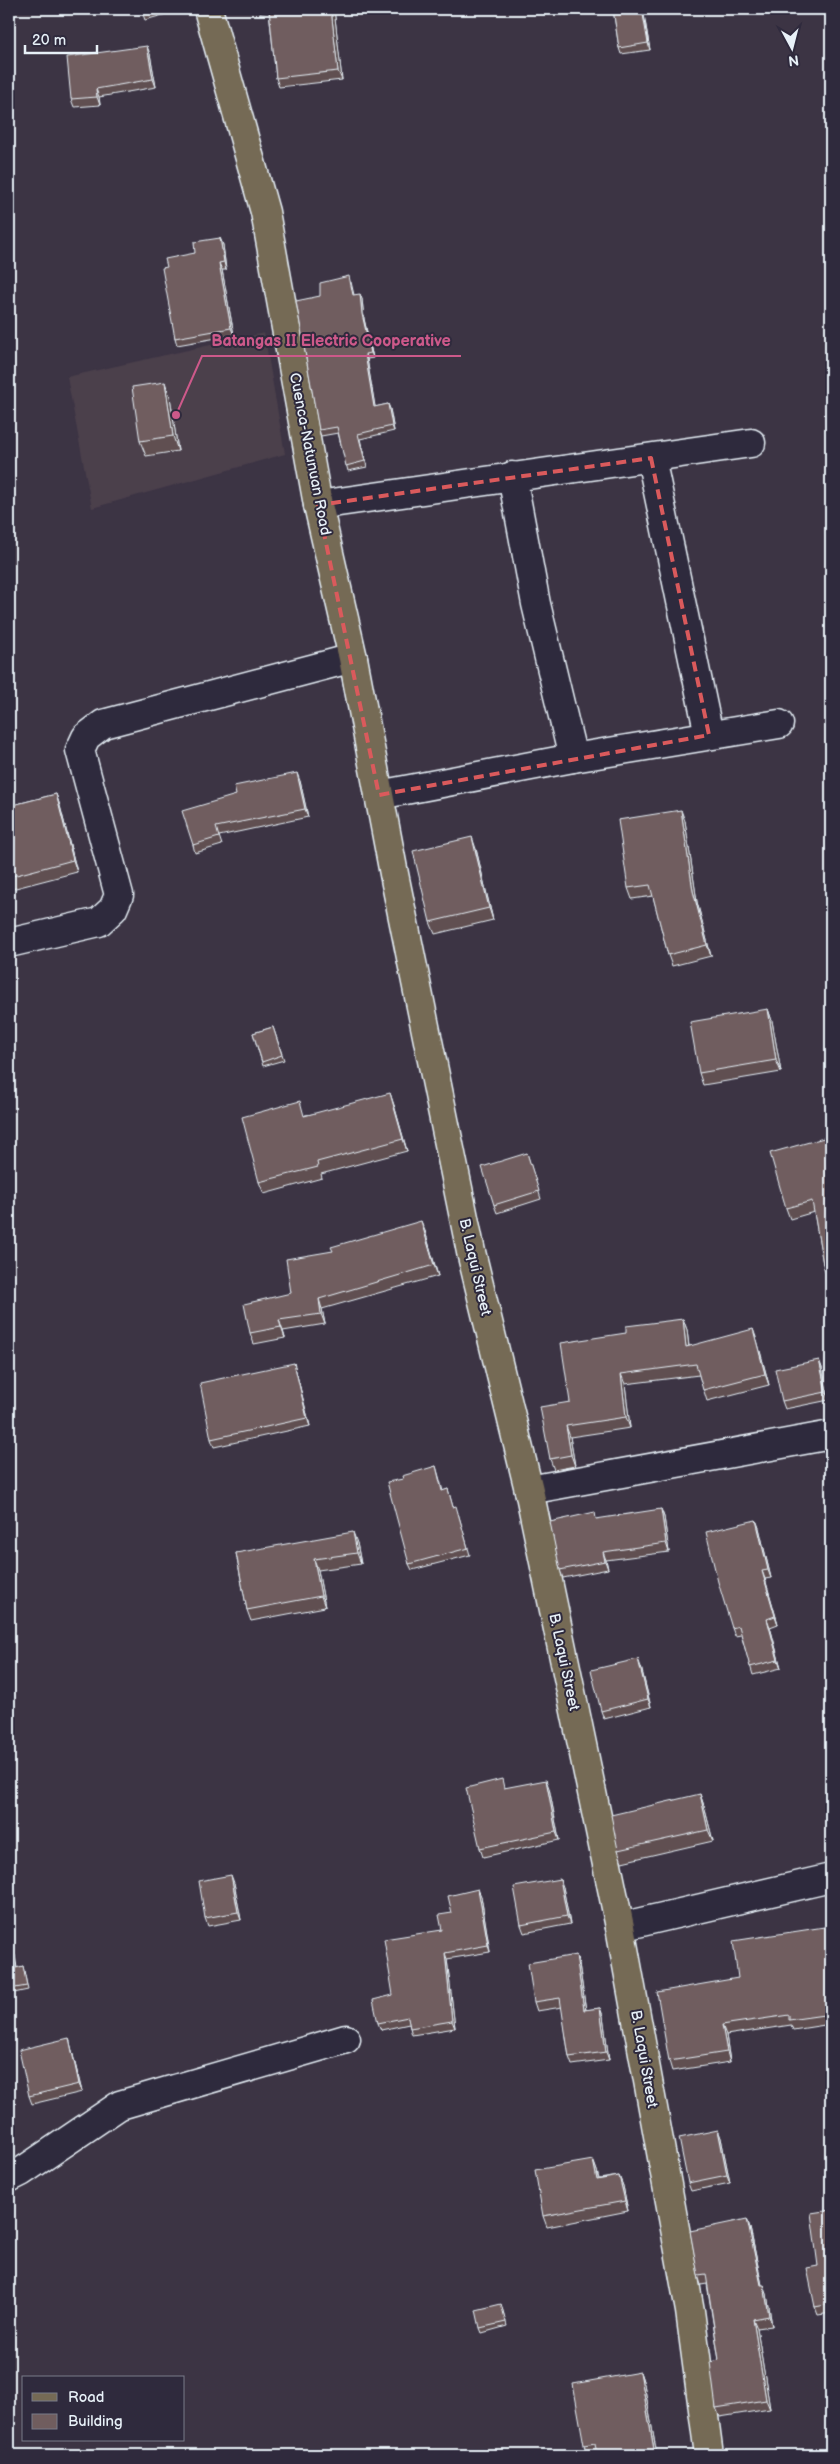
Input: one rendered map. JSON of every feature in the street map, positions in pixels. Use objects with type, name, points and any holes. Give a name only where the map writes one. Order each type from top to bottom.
[{"type":"main road","name":"Cuenca-Natunuan Road","points":[[208,9],[265,212],[318,505],[354,658],[394,874]]},
{"type":"main road","name":"B. Laqui Street","points":[[394,874],[470,1252],[529,1490],[620,1927],[690,2311],[709,2455]]},
{"type":"street","points":[[318,505],[751,443]]},
{"type":"street","points":[[651,458],[709,735]]},
{"type":"street","points":[[512,476],[536,604],[573,758]]},
{"type":"street","points":[[9,943],[99,922],[113,909],[119,895],[80,750],[86,737],[103,724],[354,658]]},
{"type":"street","points":[[380,795],[573,758],[780,724]]},
{"type":"street","points":[[529,1490],[831,1435]]},
{"type":"street","points":[[620,1927],[831,1878]]},
{"type":"street","points":[[9,2178],[21,2172],[120,2105],[346,2039]]},
{"type":"highlighted area","points":[[651,458],[709,735],[379,795],[318,505]]},
{"type":"shaded area","points":[[264,333],[285,454],[92,508],[67,377]]},
{"type":"building","points":[[141,9],[155,9],[142,12]]},
{"type":"building","points":[[269,9],[331,9],[338,71],[276,78]]},
{"type":"building","points":[[613,9],[642,9],[648,43],[619,48]]},
{"type":"building","points":[[147,46],[153,79],[96,89],[97,97],[71,99],[67,57]]},
{"type":"building","points":[[220,238],[224,262],[219,263],[231,328],[175,338],[162,268],[167,267],[165,259],[195,253],[194,242]]},
{"type":"building","points":[[349,276],[353,295],[360,294],[362,314],[371,353],[365,354],[374,407],[388,404],[392,426],[358,434],[365,461],[346,466],[337,427],[319,430],[296,301],[320,296],[320,283]]},
{"type":"building","points":[[165,382],[173,436],[140,441],[132,387]]},
{"type":"building","points":[[297,773],[305,809],[216,827],[219,837],[193,845],[182,811],[236,795],[234,786]]},
{"type":"building","points":[[56,794],[73,860],[9,877],[9,806]]},
{"type":"building","points":[[681,810],[693,891],[707,945],[668,955],[650,885],[628,888],[618,820]]},
{"type":"building","points":[[472,837],[489,908],[430,922],[413,851]]},
{"type":"building","points":[[768,1009],[776,1060],[699,1073],[690,1022]]},
{"type":"building","points":[[273,1027],[282,1055],[262,1062],[253,1033]]},
{"type":"building","points":[[390,1093],[403,1139],[317,1162],[318,1167],[259,1182],[242,1117],[300,1101],[304,1116]]},
{"type":"building","points":[[831,1136],[831,1263],[823,1264],[812,1201],[786,1208],[770,1153]]},
{"type":"building","points":[[527,1153],[539,1191],[494,1205],[482,1167]]},
{"type":"building","points":[[421,1221],[434,1265],[319,1299],[321,1314],[279,1320],[281,1327],[250,1333],[244,1304],[291,1293],[286,1259],[333,1251],[331,1247]]},
{"type":"building","points":[[683,1319],[686,1347],[753,1329],[765,1374],[703,1390],[696,1364],[621,1374],[626,1417],[566,1426],[571,1455],[550,1459],[540,1407],[570,1402],[561,1343],[626,1333],[626,1326]]},
{"type":"building","points":[[819,1360],[826,1392],[782,1401],[775,1369]]},
{"type":"building","points":[[294,1363],[307,1418],[211,1439],[200,1383]]},
{"type":"building","points":[[436,1466],[442,1491],[448,1489],[453,1507],[456,1506],[468,1548],[409,1564],[387,1482],[403,1479],[402,1476]]},
{"type":"building","points":[[661,1509],[666,1543],[603,1552],[605,1561],[560,1570],[550,1522],[595,1512],[596,1519]]},
{"type":"building","points":[[756,1520],[768,1570],[762,1571],[775,1616],[767,1619],[778,1660],[750,1667],[739,1626],[732,1628],[706,1532]]},
{"type":"building","points":[[353,1532],[357,1553],[314,1559],[321,1596],[247,1610],[236,1553]]},
{"type":"building","points":[[638,1659],[648,1699],[601,1711],[591,1670]]},
{"type":"building","points":[[502,1779],[504,1788],[546,1780],[556,1832],[480,1848],[466,1788]]},
{"type":"building","points":[[700,1794],[708,1830],[618,1850],[611,1815]]},
{"type":"building","points":[[831,1819],[831,1848],[828,1820]]},
{"type":"building","points":[[231,1875],[238,1912],[205,1918],[199,1881]]},
{"type":"building","points":[[560,1879],[567,1916],[521,1925],[514,1887]]},
{"type":"building","points":[[478,1889],[488,1945],[445,1953],[452,2021],[410,2028],[408,2017],[378,2023],[373,2000],[393,1995],[384,1939],[442,1930],[439,1915],[452,1913],[448,1896]]},
{"type":"building","points":[[831,1926],[831,2014],[789,2020],[789,2015],[722,2025],[727,2052],[669,2061],[657,1992],[738,1978],[733,1941]]},
{"type":"building","points":[[14,1951],[16,1968],[23,1966],[27,1986],[9,1989],[9,1952]]},
{"type":"building","points":[[576,1955],[584,2010],[600,2008],[606,2052],[569,2057],[560,1998],[534,2002],[528,1963]]},
{"type":"building","points":[[69,2038],[79,2084],[29,2096],[19,2050]]},
{"type":"building","points":[[718,2130],[727,2175],[688,2183],[679,2138]]},
{"type":"building","points":[[593,2160],[597,2180],[619,2176],[625,2201],[543,2216],[535,2170]]},
{"type":"building","points":[[831,2210],[831,2304],[815,2307],[807,2268],[818,2266],[811,2213]]},
{"type":"building","points":[[747,2219],[761,2285],[764,2285],[769,2316],[753,2319],[766,2400],[716,2408],[710,2362],[719,2360],[706,2274],[698,2275],[690,2231]]},
{"type":"building","points":[[501,2304],[506,2322],[480,2328],[476,2310]]},
{"type":"building","points":[[640,2372],[655,2455],[597,2455],[595,2443],[584,2445],[573,2384]]},
{"type":"place","name":"Batangas II Electric Cooperative","points":[[176,415]]}]
